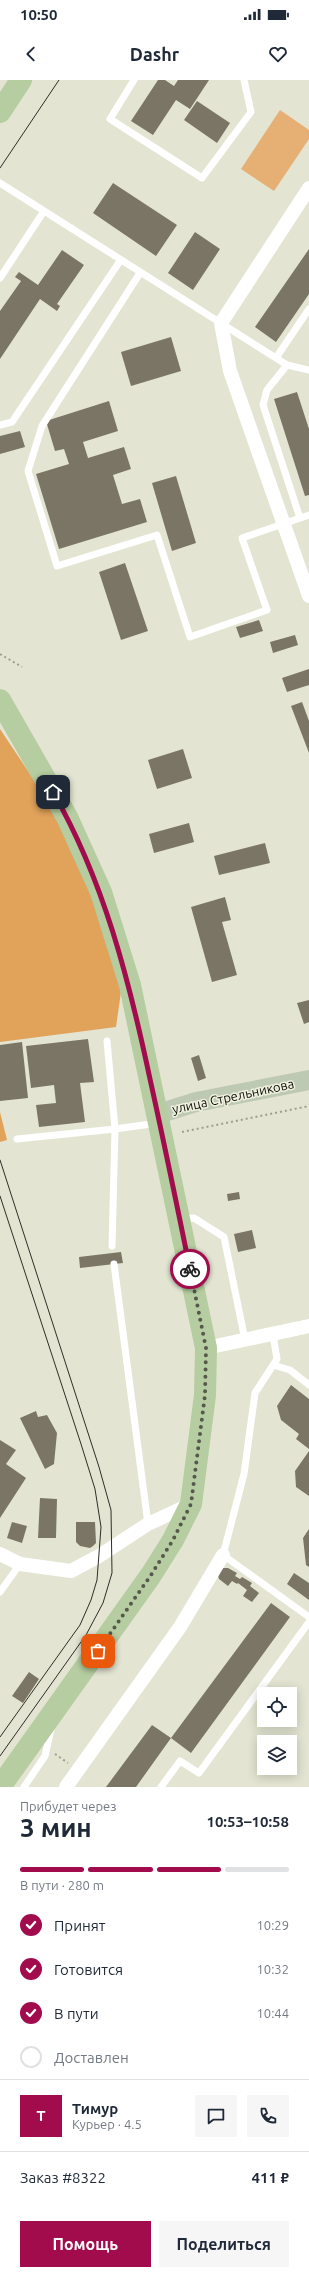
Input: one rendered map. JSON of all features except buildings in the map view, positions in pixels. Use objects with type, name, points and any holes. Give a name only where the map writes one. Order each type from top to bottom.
[{"type":"main road","points":[[0,112],[21,80]]},
{"type":"main road","points":[[0,700],[67,817],[101,892],[130,985],[206,1348],[205,1395],[191,1504],[173,1540],[151,1575],[0,1787]]},
{"type":"street","points":[[309,188],[221,323],[230,371],[309,596]]},
{"type":"street","name":"улица Стрельникова","points":[[159,1118],[196,1102],[309,1080]]},
{"type":"street","points":[[206,1348],[273,1335],[309,1326]]},
{"type":"street","points":[[0,1554],[20,1564],[71,1571],[148,1524],[191,1504]]},
{"type":"street","points":[[66,1787],[180,1626],[223,1555]]},
{"type":"lane","points":[[134,80],[110,119],[202,178],[251,112],[244,80]]},
{"type":"lane","points":[[0,183],[120,261],[287,365],[309,370]]},
{"type":"lane","points":[[0,278],[44,211]]},
{"type":"lane","points":[[0,425],[12,422],[120,261]]},
{"type":"lane","points":[[140,273],[42,426],[28,471],[57,566],[157,535],[190,637],[267,610],[242,538],[309,515]]},
{"type":"lane","points":[[276,358],[309,309]]},
{"type":"lane","points":[[287,365],[267,390],[263,405],[300,518]]},
{"type":"lane","points":[[107,1041],[115,1129],[112,1246]]},
{"type":"lane","points":[[17,1139],[115,1129],[159,1118]]},
{"type":"lane","points":[[180,1220],[194,1218],[224,1237],[245,1340]]},
{"type":"lane","points":[[114,1264],[148,1524]]},
{"type":"lane","points":[[273,1335],[277,1359],[255,1393],[244,1474],[223,1555],[309,1617]]},
{"type":"lane","points":[[273,1365],[290,1370],[309,1385]]},
{"type":"lane","points":[[0,1592],[20,1564]]},
{"type":"lane","points":[[161,1787],[180,1761],[199,1773],[309,1622]]},
{"type":"lane","points":[[24,1787],[48,1749],[53,1714]]},
{"type":"path","points":[[0,654],[22,667]]},
{"type":"path","points":[[182,1132],[309,1106]]},
{"type":"path","points":[[54,1754],[78,1771]]},
{"type":"shaded area","points":[[280,110],[309,130],[309,139],[274,191],[241,169]]},
{"type":"shaded area","points":[[0,729],[50,804],[84,871],[122,985],[116,1027],[0,1042]]},
{"type":"shaded area","points":[[0,1112],[7,1140],[0,1142]]},
{"type":"tram line","points":[[0,168],[59,80]]},
{"type":"tram line","points":[[0,1160],[99,1467],[111,1510],[112,1573],[103,1603],[86,1635],[0,1756]]},
{"type":"tram line","points":[[0,1196],[95,1489],[101,1527],[97,1580],[91,1600],[80,1625],[0,1737]]},
{"type":"way so far","points":[[98,1651],[151,1575],[173,1540],[191,1504],[205,1395],[206,1348],[190,1269]]},
{"type":"route","points":[[53,792],[67,817],[101,892],[130,985],[190,1269]]}]
